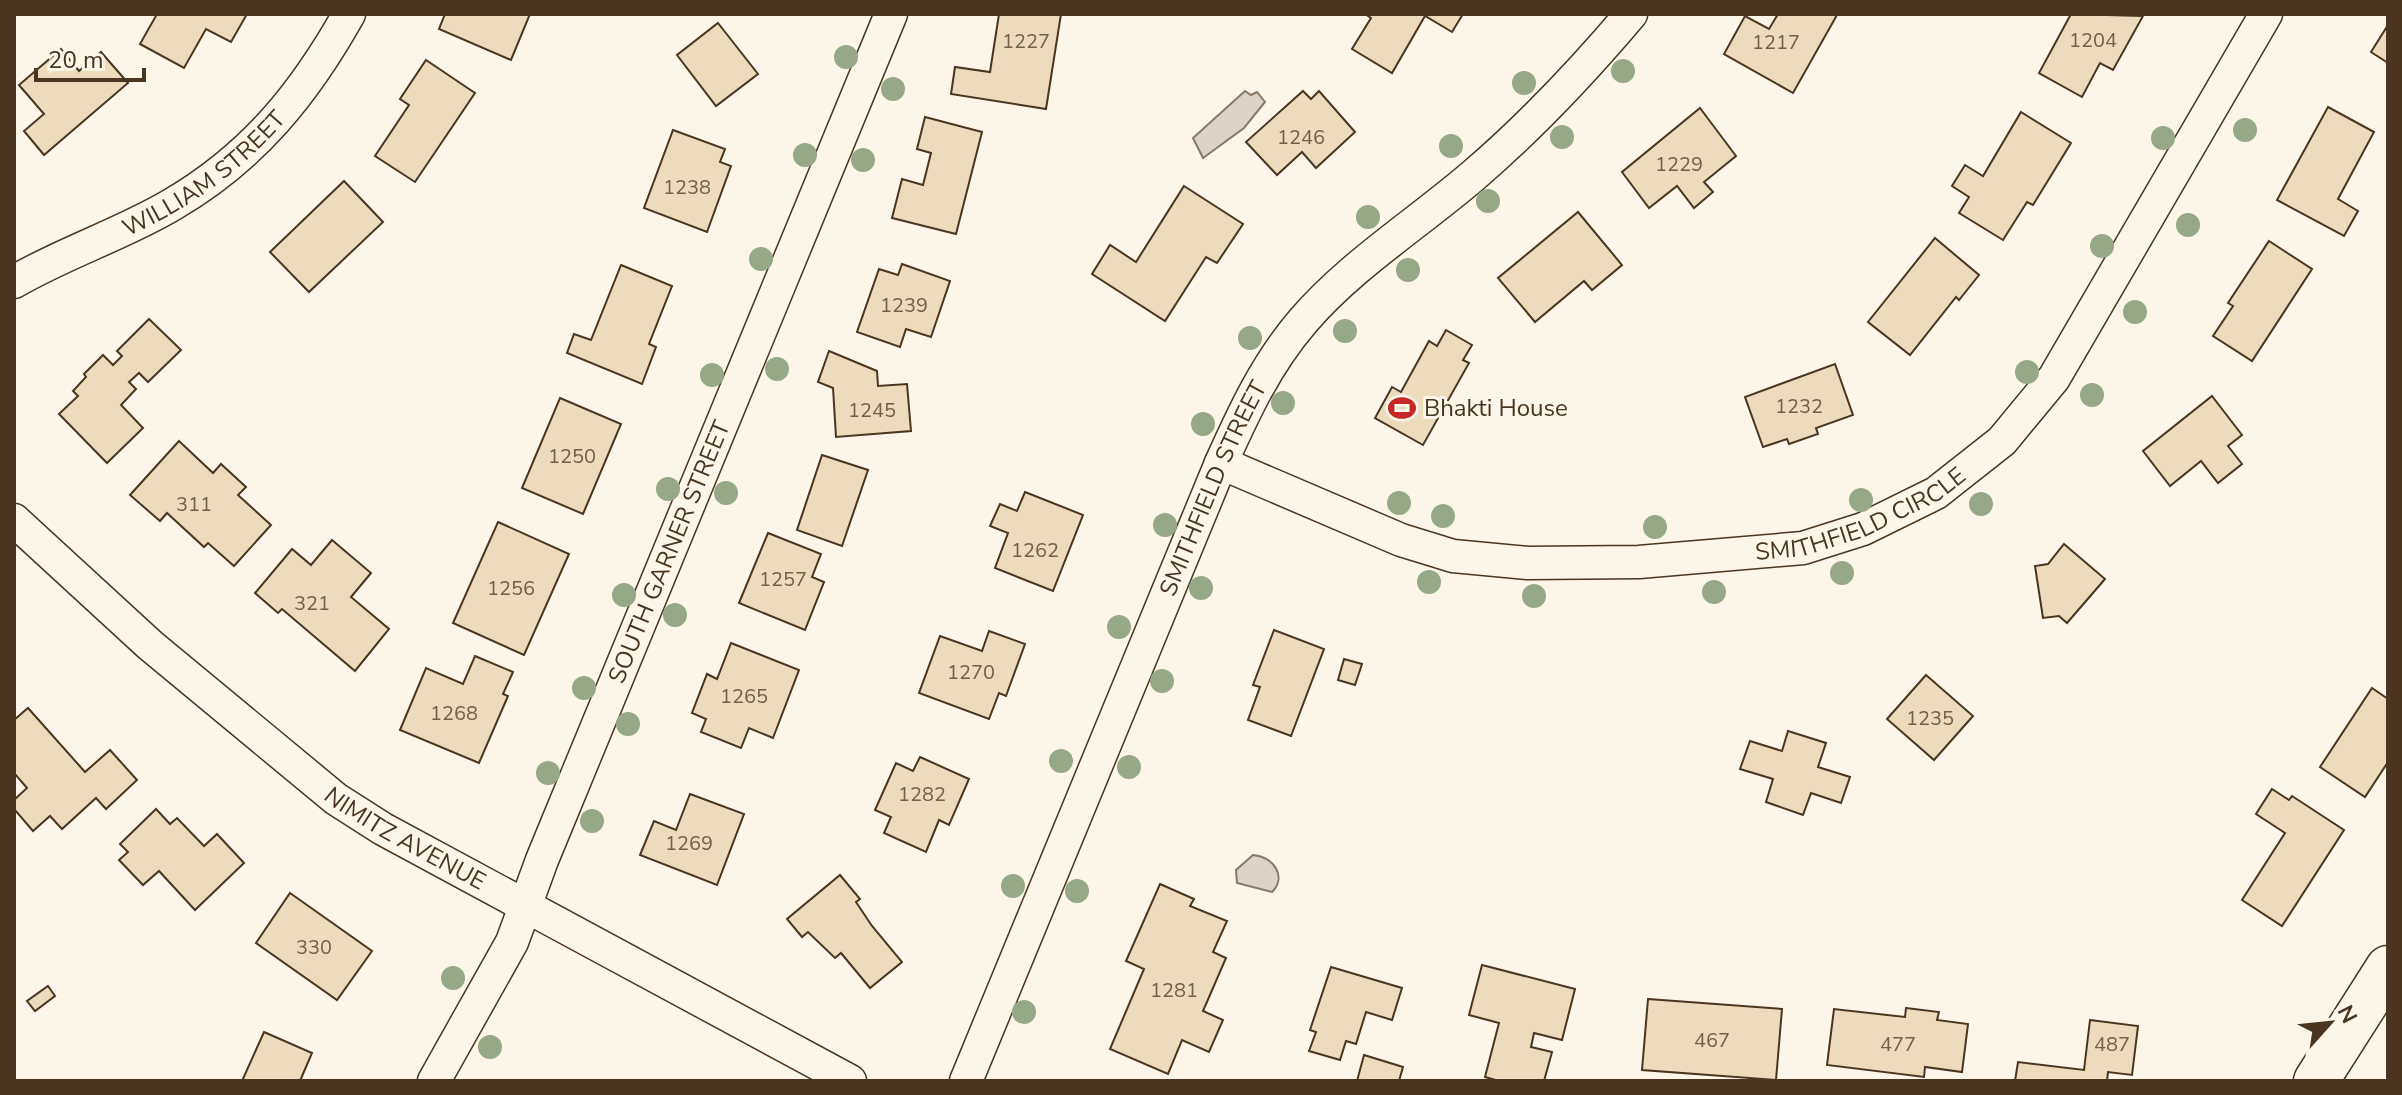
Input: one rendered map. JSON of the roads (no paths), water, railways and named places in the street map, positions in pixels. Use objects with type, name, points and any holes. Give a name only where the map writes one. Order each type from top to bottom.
[{"type":"main road","points":[[2316,1081],[2388,968]]},
{"type":"street","name":"WILLIAM STREET","points":[[14,282],[172,205],[225,169],[290,107],[316,72],[349,14]]},
{"type":"street","name":"SOUTH GARNER STREET","points":[[434,1081],[512,942],[891,14]]},
{"type":"street","name":"SMITHFIELD STREET","points":[[966,1081],[1221,463],[1256,388],[1302,321],[1328,295],[1474,175],[1546,110],[1631,14]]},
{"type":"street","name":"SMITHFIELD CIRCLE","points":[[1221,463],[1401,540],[1453,556],[1528,563],[1639,562],[1803,548],[1863,529],[1936,493],[2002,441],[2054,378],[2266,14]]},
{"type":"street","name":"NIMITZ AVENUE","points":[[14,520],[150,645],[336,799],[383,829],[526,903],[850,1081]]},
{"type":"place","name":"Bhakti House","points":[[1402,408]]}]
